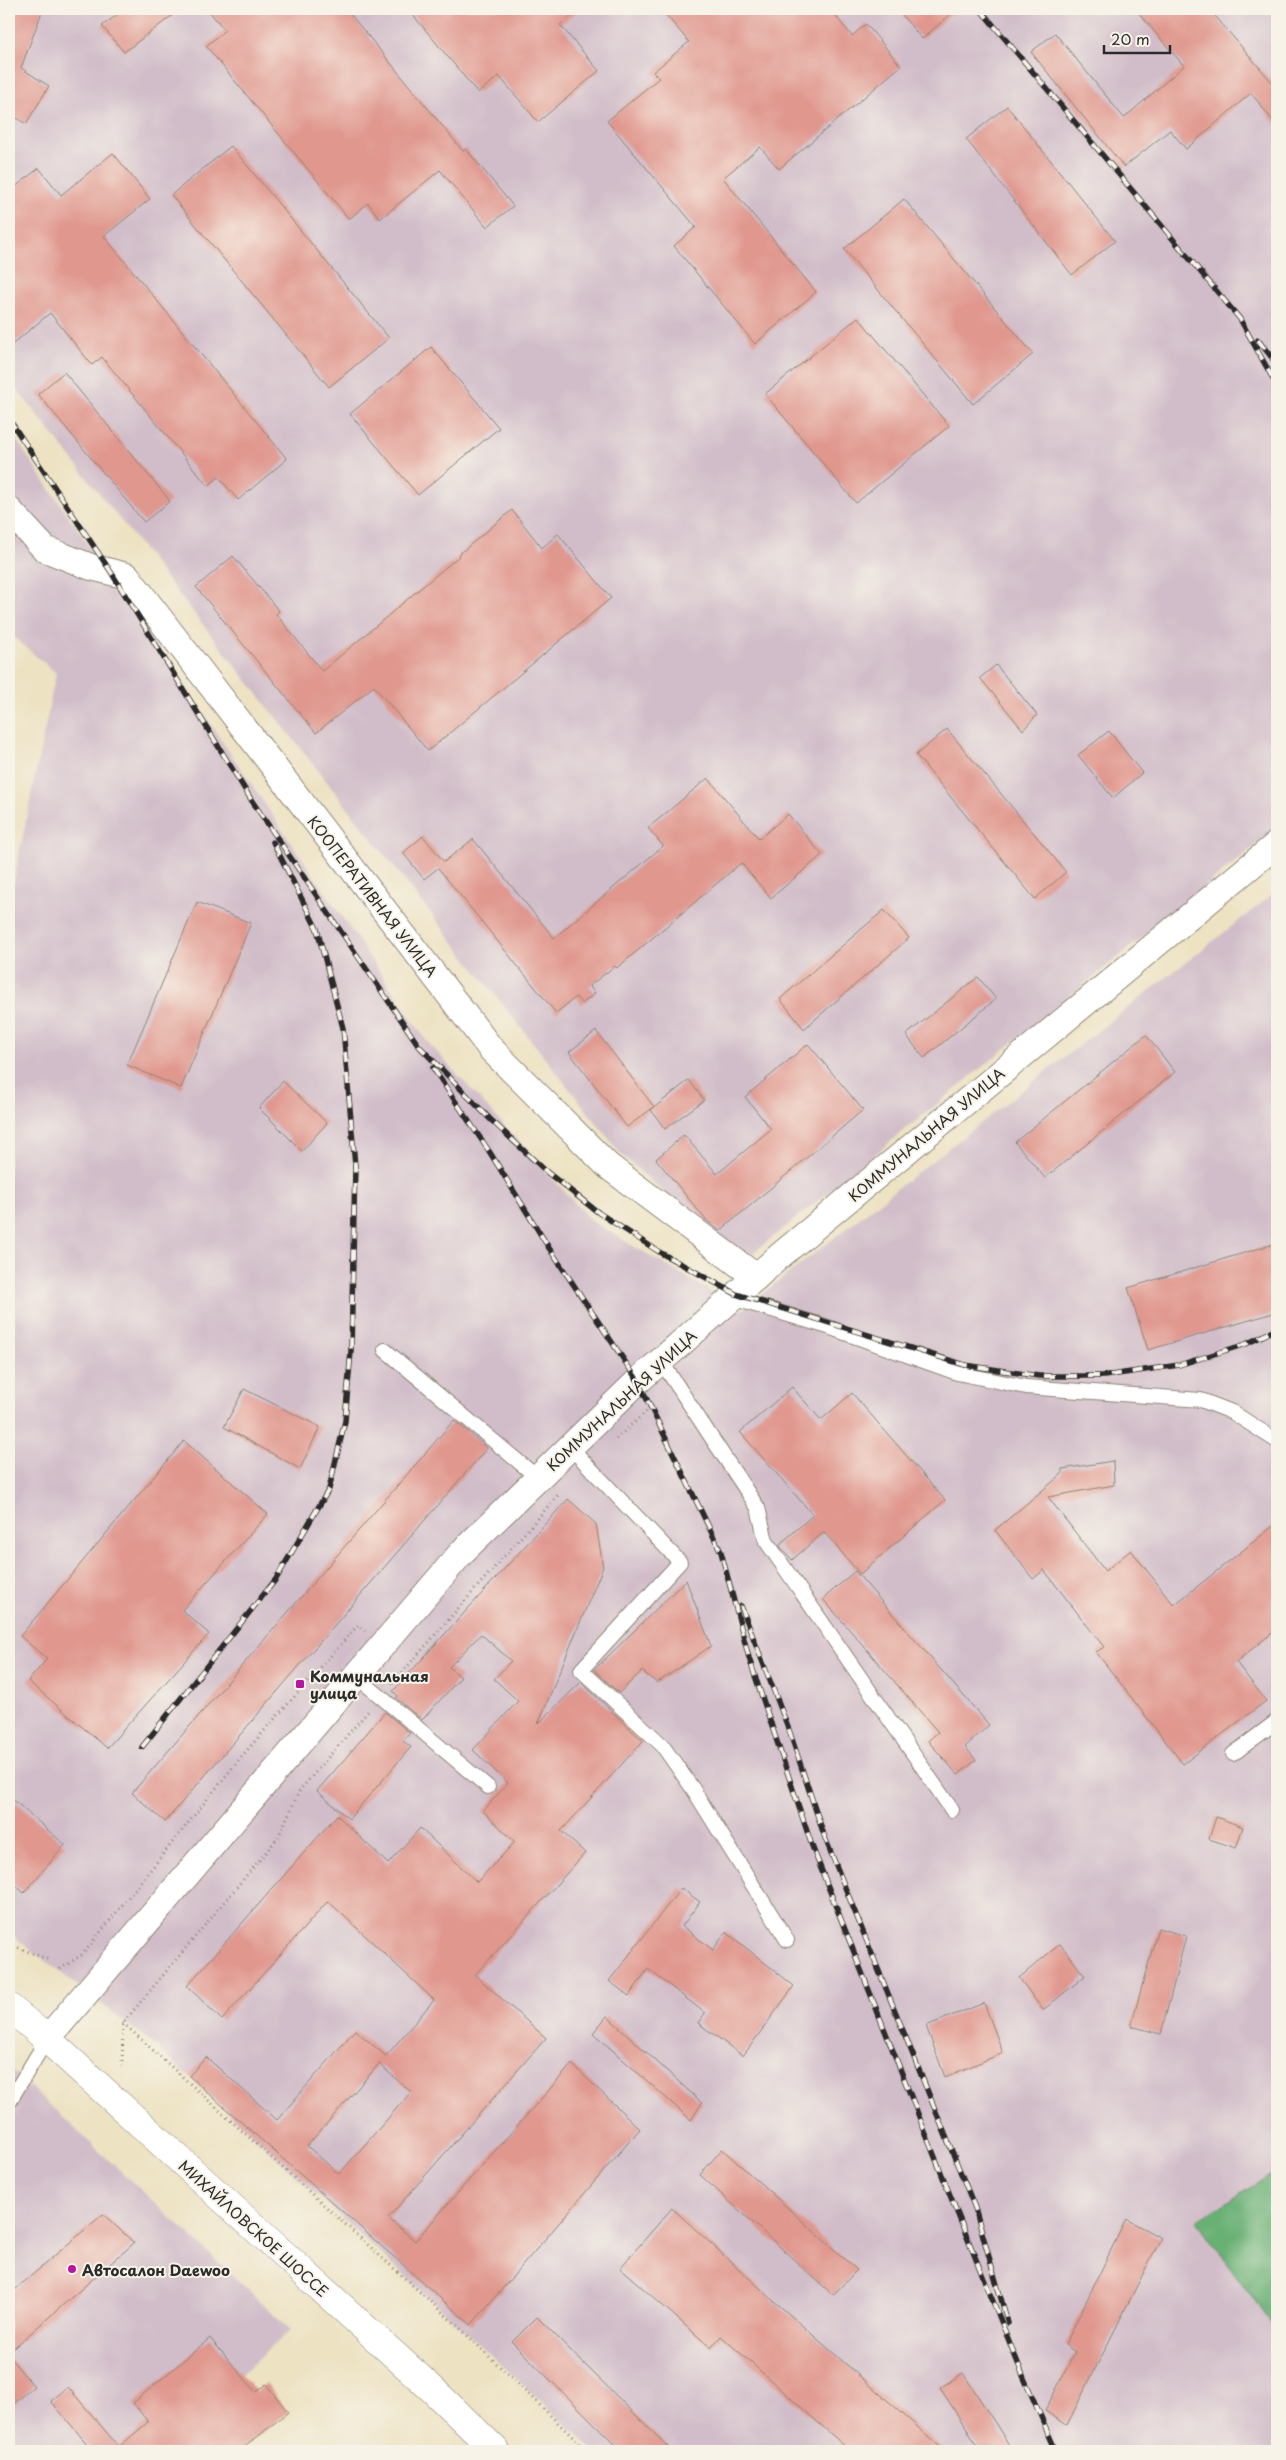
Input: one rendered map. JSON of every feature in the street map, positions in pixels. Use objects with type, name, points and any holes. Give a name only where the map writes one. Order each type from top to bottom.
[{"type":"main road","name":"МИХАЙЛОВСКОЕ ШОССЕ","points":[[9,2007],[47,2039],[426,2384],[496,2451]]},
{"type":"street","name":"КООПЕРАТИВНАЯ УЛИЦА","points":[[9,510],[45,549],[91,567],[127,576],[491,1049],[608,1166],[756,1277]]},
{"type":"street","name":"КОММУНАЛЬНАЯ УЛИЦА","points":[[47,2039],[462,1552],[538,1478],[579,1456],[660,1361],[756,1277],[1277,844]]},
{"type":"lane","points":[[732,1298],[825,1326],[966,1374],[1026,1387],[1201,1400],[1232,1412],[1277,1442]]},
{"type":"lane","points":[[385,1350],[538,1478]]},
{"type":"lane","points":[[660,1361],[758,1508],[766,1541],[952,1810]]},
{"type":"lane","points":[[579,1456],[680,1562],[581,1670],[662,1745],[693,1789],[787,1940]]},
{"type":"lane","points":[[356,1676],[488,1787]]},
{"type":"lane","points":[[1233,1754],[1277,1721]]},
{"type":"lane","points":[[9,2102],[47,2039]]},
{"type":"path","points":[[122,2066],[123,2023],[277,1839],[300,1790],[570,1481],[579,1456],[651,1407]]},
{"type":"path","points":[[60,1969],[83,1954],[241,1757],[358,1625]]},
{"type":"path","points":[[9,1944],[50,1960]]},
{"type":"path","points":[[123,2023],[464,2332],[587,2451]]},
{"type":"shaded area","points":[[9,9],[1277,9],[1277,828],[742,1262],[621,1154],[9,379]]},
{"type":"shaded area","points":[[9,429],[426,1040],[591,1221],[742,1310],[1277,891],[1277,2451],[595,2451],[151,2042],[9,1933],[9,905],[56,673],[9,633]]},
{"type":"shaded area","points":[[9,2067],[291,2330],[153,2451],[9,2451]]},
{"type":"green space","points":[[1277,2171],[1277,2332],[1197,2221]]},
{"type":"building","points":[[9,9],[43,9],[21,68],[49,86],[26,124],[9,113]]},
{"type":"building","points":[[125,9],[181,9],[124,52],[102,26]]},
{"type":"building","points":[[207,9],[346,9],[463,151],[466,149],[513,206],[487,227],[440,170],[380,219],[368,203],[349,219],[206,46],[225,30]]},
{"type":"building","points":[[408,9],[580,9],[560,25],[599,71],[538,122],[499,76],[478,93]]},
{"type":"building","points":[[661,9],[830,9],[852,36],[866,24],[901,66],[779,169],[760,147],[723,178],[816,292],[755,344],[674,246],[696,227],[607,121],[659,78],[653,72],[689,42]]},
{"type":"building","points":[[897,9],[957,9],[922,39]]},
{"type":"building","points":[[1135,9],[1209,9],[1277,88],[1277,126],[1251,93],[1186,149],[1170,130],[1124,167],[1031,52],[1055,33],[1124,118],[1184,66]]},
{"type":"building","points":[[1007,106],[1115,241],[1072,275],[966,139]]},
{"type":"building","points":[[231,146],[389,338],[329,387],[171,195]]},
{"type":"building","points":[[113,153],[150,199],[104,236],[287,459],[238,500],[219,477],[208,486],[102,357],[92,365],[50,313],[9,347],[9,192],[39,168],[61,195]]},
{"type":"building","points":[[904,199],[1033,354],[973,404],[844,249]]},
{"type":"building","points":[[858,317],[949,426],[856,503],[765,394]]},
{"type":"building","points":[[431,347],[499,428],[418,495],[350,414]]},
{"type":"building","points":[[64,372],[170,501],[144,522],[38,394]]},
{"type":"building","points":[[512,510],[542,548],[558,534],[611,598],[428,751],[374,686],[316,733],[196,587],[233,556],[279,611],[276,614],[322,671]]},
{"type":"building","points":[[996,665],[1037,715],[1023,730],[980,678]]},
{"type":"building","points":[[947,729],[1066,872],[1035,899],[916,755]]},
{"type":"building","points":[[1109,731],[1142,773],[1113,798],[1078,755]]},
{"type":"building","points":[[708,778],[759,839],[788,814],[822,855],[771,898],[741,863],[617,968],[615,966],[589,986],[595,993],[582,1004],[576,997],[556,1013],[438,868],[424,879],[403,853],[423,836],[444,862],[473,839],[554,938],[663,846],[648,828]]},
{"type":"building","points":[[197,902],[251,923],[181,1088],[127,1065]]},
{"type":"building","points":[[884,910],[909,938],[804,1029],[780,999]]},
{"type":"building","points":[[978,977],[996,999],[924,1058],[906,1035]]},
{"type":"building","points":[[596,1031],[654,1107],[627,1127],[569,1052]]},
{"type":"building","points":[[1146,1035],[1175,1072],[1045,1178],[1015,1142]]},
{"type":"building","points":[[808,1044],[863,1110],[720,1231],[706,1220],[656,1159],[684,1135],[717,1174],[771,1129],[745,1097]]},
{"type":"building","points":[[689,1080],[704,1100],[665,1129],[651,1110]]},
{"type":"building","points":[[283,1081],[327,1123],[302,1151],[259,1108]]},
{"type":"building","points":[[1277,1243],[1277,1312],[1148,1350],[1128,1288]]},
{"type":"building","points":[[792,1387],[821,1420],[852,1393],[945,1500],[860,1574],[824,1532],[792,1560],[779,1545],[813,1515],[740,1432]]},
{"type":"building","points":[[244,1389],[320,1427],[300,1469],[224,1427]]},
{"type":"building","points":[[454,1420],[487,1448],[165,1822],[132,1793]]},
{"type":"building","points":[[184,1441],[268,1514],[182,1610],[209,1634],[107,1748],[28,1681],[47,1659],[20,1636]]},
{"type":"building","points":[[1113,1461],[1114,1485],[1048,1497],[1105,1571],[1131,1550],[1174,1605],[1277,1523],[1277,1629],[1236,1662],[1266,1701],[1183,1764],[1096,1652],[1104,1647],[1044,1570],[1033,1579],[995,1530],[1062,1474],[1062,1469]]},
{"type":"building","points":[[568,1499],[596,1524],[603,1567],[538,1724],[581,1682],[643,1741],[561,1831],[585,1853],[475,1975],[546,2038],[388,2218],[415,2241],[572,2064],[640,2129],[471,2325],[189,2076],[206,2057],[277,2120],[355,2030],[386,2056],[434,2000],[328,1901],[222,2020],[187,1986],[337,1815],[388,1864],[420,1828],[477,1882],[515,1842],[483,1811],[508,1783],[473,1750],[518,1701],[494,1679],[511,1661],[481,1634],[449,1667],[461,1677],[422,1720],[396,1698],[398,1696],[393,1691]],"holes":[[[379,2064],[411,2092],[339,2174],[307,2146]]]},
{"type":"building","points":[[855,1571],[989,1725],[965,1747],[976,1760],[958,1775],[928,1741],[938,1732],[823,1599]]},
{"type":"building","points":[[686,1580],[711,1646],[657,1683],[642,1671],[619,1693],[594,1670]]},
{"type":"building","points":[[385,1712],[410,1733],[403,1741],[411,1747],[349,1819],[317,1791]]},
{"type":"building","points":[[9,1796],[65,1845],[24,1893],[9,1879]]},
{"type":"building","points":[[1216,1817],[1243,1827],[1236,1848],[1209,1839]]},
{"type":"building","points":[[681,1888],[700,1902],[682,1926],[713,1950],[726,1932],[794,1986],[743,2056],[698,2023],[705,2013],[648,1969],[629,1996],[609,1981]]},
{"type":"building","points":[[1158,1928],[1186,1936],[1161,2034],[1131,2026]]},
{"type":"building","points":[[1060,1944],[1085,1976],[1043,2010],[1019,1978]]},
{"type":"building","points":[[984,2003],[1003,2053],[945,2077],[926,2026]]},
{"type":"building","points":[[607,2016],[702,2103],[691,2120],[593,2033]]},
{"type":"building","points":[[722,2149],[857,2270],[833,2295],[700,2175]]},
{"type":"building","points":[[672,2208],[773,2300],[945,2451],[850,2451],[721,2336],[711,2348],[620,2268]]},
{"type":"building","name":"Автосалон Daewoo","points":[[103,2214],[134,2243],[9,2352],[9,2295]]},
{"type":"building","points":[[1126,2219],[1161,2238],[1067,2425],[1045,2411],[1075,2352],[1065,2345]]},
{"type":"building","points":[[537,2317],[672,2451],[622,2451],[512,2342]]},
{"type":"building","points":[[210,2338],[256,2392],[266,2384],[288,2412],[240,2451],[93,2451],[51,2401],[68,2387],[119,2447],[148,2422],[133,2403]]},
{"type":"building","points":[[9,2357],[34,2386],[9,2408]]},
{"type":"building","points":[[963,2373],[1013,2451],[981,2451],[940,2388]]},
{"type":"railway","points":[[980,9],[1240,319],[1277,386]]},
{"type":"railway","points":[[1258,340],[1277,364]]},
{"type":"railway","points":[[9,419],[111,572],[252,801],[419,1046],[490,1119],[548,1173],[599,1213],[661,1253],[736,1294],[965,1365],[1039,1376],[1104,1376],[1179,1365],[1246,1344],[1277,1329]]},
{"type":"railway","points":[[142,1747],[276,1579],[329,1489],[345,1421],[351,1351],[355,1166],[343,1028],[317,929],[273,842]]},
{"type":"railway","points":[[433,1068],[489,1151],[549,1248],[638,1381],[721,1552],[749,1658],[812,1846],[950,2195],[1024,2378],[1056,2451]]},
{"type":"railway","points":[[741,1606],[789,1730],[825,1838],[975,2208],[1008,2323]]},
{"type":"place","name":"Коммунальная улица","points":[[300,1684]]},
{"type":"place","name":"Автосалон Daewoo","points":[[72,2269]]}]
